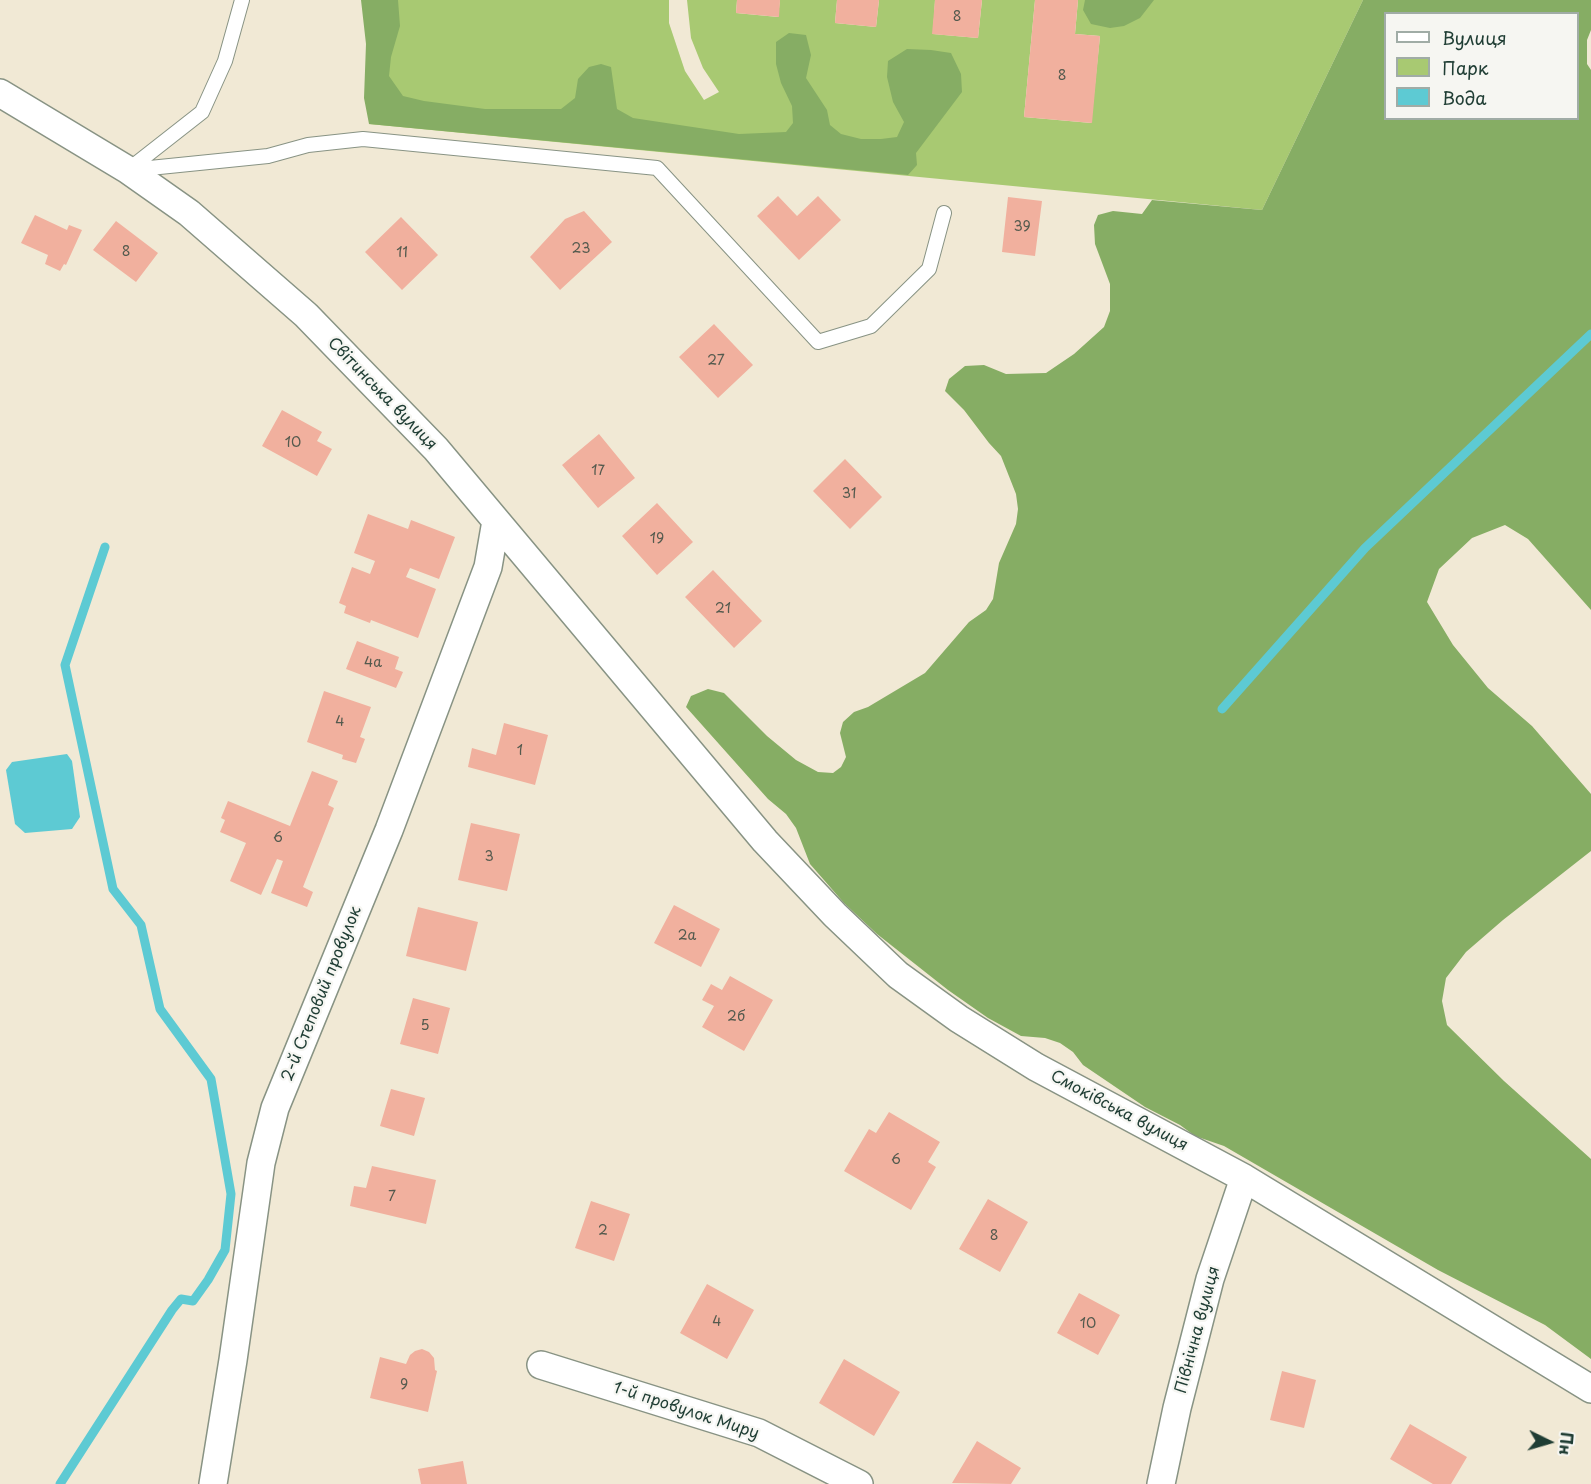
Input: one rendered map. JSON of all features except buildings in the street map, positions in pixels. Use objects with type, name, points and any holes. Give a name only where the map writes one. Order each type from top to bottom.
[{"type":"street","name":"Світинська вулиця","points":[[0,93],[128,170],[189,213],[306,315],[436,448],[700,765]]},
{"type":"street","name":"2-й Степовий провулок","points":[[213,1484],[261,1164],[275,1108],[393,819],[488,567],[496,521]]},
{"type":"street","name":"Смоківська вулиця","points":[[700,765],[765,841],[811,890],[898,975],[959,1019],[1036,1067],[1244,1178],[1591,1389]]},
{"type":"street","name":"Північна вулиця","points":[[1161,1484],[1177,1408],[1210,1279],[1244,1178]]},
{"type":"street","name":"1-й провулок Миру","points":[[541,1365],[759,1433],[859,1484]]},
{"type":"lane","points":[[128,170],[202,112],[225,61],[242,0]]},
{"type":"lane","points":[[128,170],[268,156],[308,145],[363,139],[657,168],[818,342],[871,326],[929,269],[944,213]]},
{"type":"green space","points":[[361,0],[398,0],[400,26],[391,57],[389,76],[403,96],[424,101],[485,109],[561,109],[575,98],[578,79],[589,67],[601,64],[611,67],[617,109],[633,118],[739,134],[786,132],[793,123],[792,106],[781,83],[776,64],[776,42],[789,33],[806,35],[811,55],[806,78],[827,110],[830,125],[841,134],[861,139],[897,137],[904,122],[893,102],[887,77],[888,61],[907,49],[951,53],[961,74],[962,92],[916,153],[917,165],[908,175],[369,124],[364,98],[366,44]]},
{"type":"green space","points":[[381,0],[669,0],[669,23],[685,71],[704,100],[719,92],[703,68],[691,38],[687,0],[737,0],[736,13],[778,17],[780,0],[837,0],[835,23],[876,27],[879,0],[935,0],[933,34],[978,38],[982,0],[1035,0],[1024,117],[1091,123],[1100,36],[1075,34],[1078,0],[1363,0],[1262,210],[369,124]]},
{"type":"green space","points":[[1085,0],[1154,0],[1140,18],[1124,26],[1110,28],[1091,24],[1083,10]]},
{"type":"green space","points":[[1363,0],[1591,0],[1591,30],[1587,40],[1587,64],[1591,70],[1591,610],[1528,539],[1505,525],[1472,538],[1439,569],[1427,602],[1453,645],[1488,688],[1532,726],[1591,794],[1591,851],[1466,952],[1446,978],[1442,1001],[1447,1025],[1504,1081],[1591,1159],[1591,1359],[1545,1325],[1438,1270],[1224,1146],[1195,1136],[1180,1125],[1145,1107],[1083,1065],[1073,1052],[1060,1043],[1045,1038],[1021,1036],[988,1018],[948,990],[877,934],[844,903],[810,864],[796,828],[786,814],[768,799],[686,707],[691,696],[708,689],[724,693],[767,736],[796,760],[818,772],[833,773],[841,767],[846,757],[840,733],[843,722],[854,712],[868,707],[925,673],[969,622],[986,610],[993,599],[999,563],[1016,524],[1018,509],[1016,494],[1001,456],[964,410],[945,391],[949,379],[965,366],[984,365],[1006,374],[1046,373],[1074,354],[1104,327],[1110,311],[1110,284],[1095,244],[1094,225],[1098,215],[1113,211],[1142,214],[1152,200],[1262,210]]},
{"type":"water","points":[[67,754],[72,761],[80,817],[72,829],[25,833],[15,824],[6,770],[12,762]]},
{"type":"waterway","points":[[1222,709],[1365,548],[1591,334]]},
{"type":"waterway","points":[[60,1484],[172,1310],[181,1299],[193,1301],[208,1280],[225,1250],[231,1194],[211,1079],[160,1009],[141,925],[113,889],[65,665],[105,547]]}]
